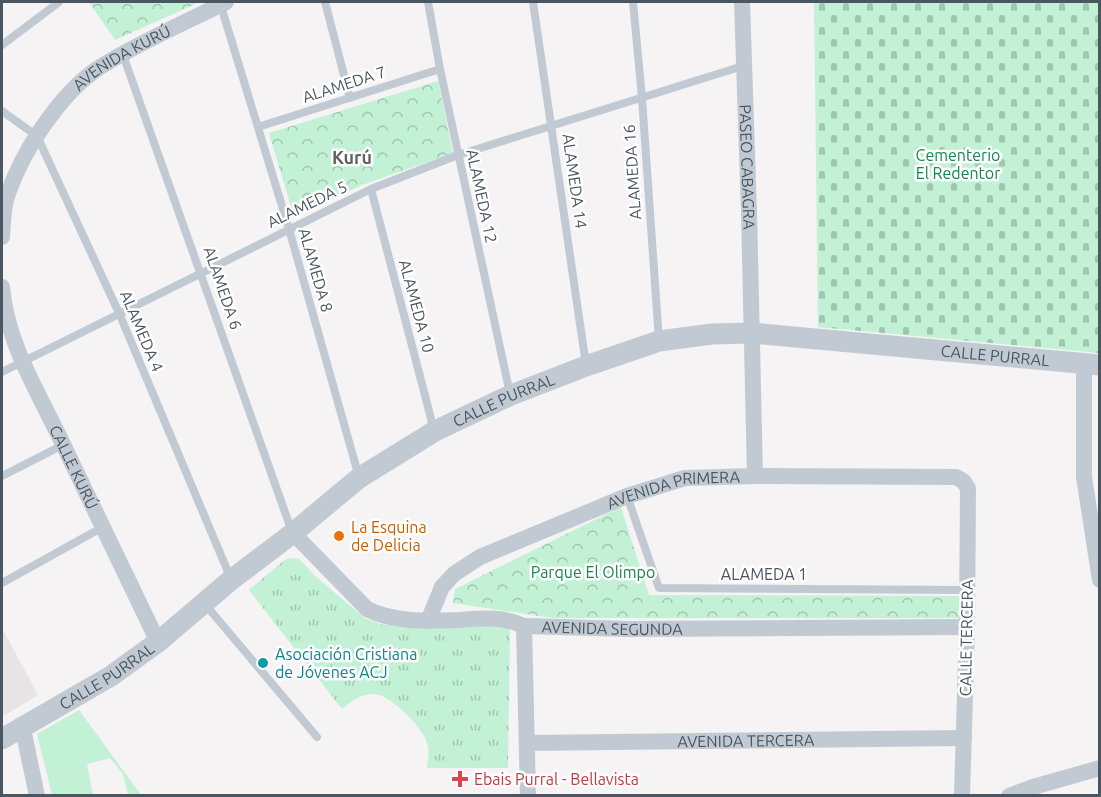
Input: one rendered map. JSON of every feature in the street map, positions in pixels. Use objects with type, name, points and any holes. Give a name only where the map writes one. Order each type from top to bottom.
[{"type":"street","name":"AVENIDA KURÚ","points":[[37,136],[71,92],[98,69],[222,2]]},
{"type":"street","name":"PASEO CABAGRA","points":[[741,2],[755,476]]},
{"type":"street","points":[[2,237],[4,208],[22,160],[37,136]]},
{"type":"street","name":"CALLE KURÚ","points":[[2,287],[7,320],[21,363],[158,642]]},
{"type":"street","name":"CALLE PURRAL","points":[[2,739],[23,729],[111,676],[158,642],[231,580],[359,478],[435,431],[511,395],[586,366],[659,341],[712,334],[752,333],[1092,364]]},
{"type":"street","points":[[1092,364],[1084,477],[1100,579]]},
{"type":"street","name":"AVENIDA PRIMERA","points":[[428,621],[441,587],[454,574],[480,557],[627,496],[685,478],[956,477],[963,481]]},
{"type":"street","name":"CALLE TERCERA","points":[[962,795],[968,590],[968,488],[963,481]]},
{"type":"street","name":"AVENIDA SEGUNDA","points":[[292,533],[367,609],[381,616],[428,621],[496,618],[511,620],[524,626],[628,629],[967,627]]},
{"type":"street","points":[[524,626],[528,795]]},
{"type":"street","points":[[23,729],[37,795]]},
{"type":"street","name":"AVENIDA TERCERA","points":[[527,742],[964,738]]},
{"type":"street","points":[[1009,795],[1034,791],[1099,769]]},
{"type":"lane","points":[[2,45],[59,2]]},
{"type":"lane","name":"ALAMEDA 8","points":[[222,2],[359,478]]},
{"type":"lane","points":[[325,2],[350,98]]},
{"type":"lane","name":"ALAMEDA 12","points":[[428,2],[458,155],[511,395]]},
{"type":"lane","name":"ALAMEDA 14","points":[[533,2],[586,366]]},
{"type":"lane","name":"ALAMEDA 16","points":[[633,2],[659,341]]},
{"type":"lane","name":"ALAMEDA 6","points":[[123,55],[202,273],[292,533]]},
{"type":"lane","name":"ALAMEDA 5","points":[[2,372],[371,189],[458,155],[743,66]]},
{"type":"lane","name":"ALAMEDA 7","points":[[258,127],[440,69]]},
{"type":"lane","name":"ALAMEDA 4","points":[[2,111],[37,136],[119,314],[231,580]]},
{"type":"lane","name":"ALAMEDA 10","points":[[371,189],[435,431]]},
{"type":"lane","points":[[2,476],[63,445]]},
{"type":"lane","name":"ALAMEDA 1","points":[[627,496],[659,588],[968,590]]},
{"type":"lane","points":[[2,583],[103,527]]},
{"type":"lane","points":[[204,603],[316,737]]},
{"type":"shaded area","points":[[2,628],[38,695],[2,717]]},
{"type":"green space","points":[[89,2],[200,2],[115,40]]},
{"type":"green space","name":"Cementerio El Redentor","points":[[814,2],[1099,2],[1099,353],[818,327]]},
{"type":"green space","points":[[438,81],[453,153],[362,185],[294,217],[269,133]]},
{"type":"green space","name":"Parque El Olimpo","points":[[621,507],[649,595],[960,596],[962,618],[552,618],[453,603],[455,589]]},
{"type":"green space","points":[[286,559],[299,559],[315,576],[366,619],[384,625],[507,626],[510,632],[508,768],[427,768],[428,747],[423,734],[404,712],[389,700],[375,694],[365,695],[342,709],[249,590]]},
{"type":"green space","points":[[79,710],[141,795],[128,795],[123,774],[110,758],[87,764],[93,795],[52,795],[37,734]]},
{"type":"place","name":"La Esquina de Delicia","points":[[339,536]]},
{"type":"place","name":"Asociación Cristiana de Jóvenes ACJ","points":[[263,663]]},
{"type":"place","name":"Ebais Purral - Bellavista","points":[[460,779]]},
{"type":"district","name":"Kurú","points":[[352,157]]}]
